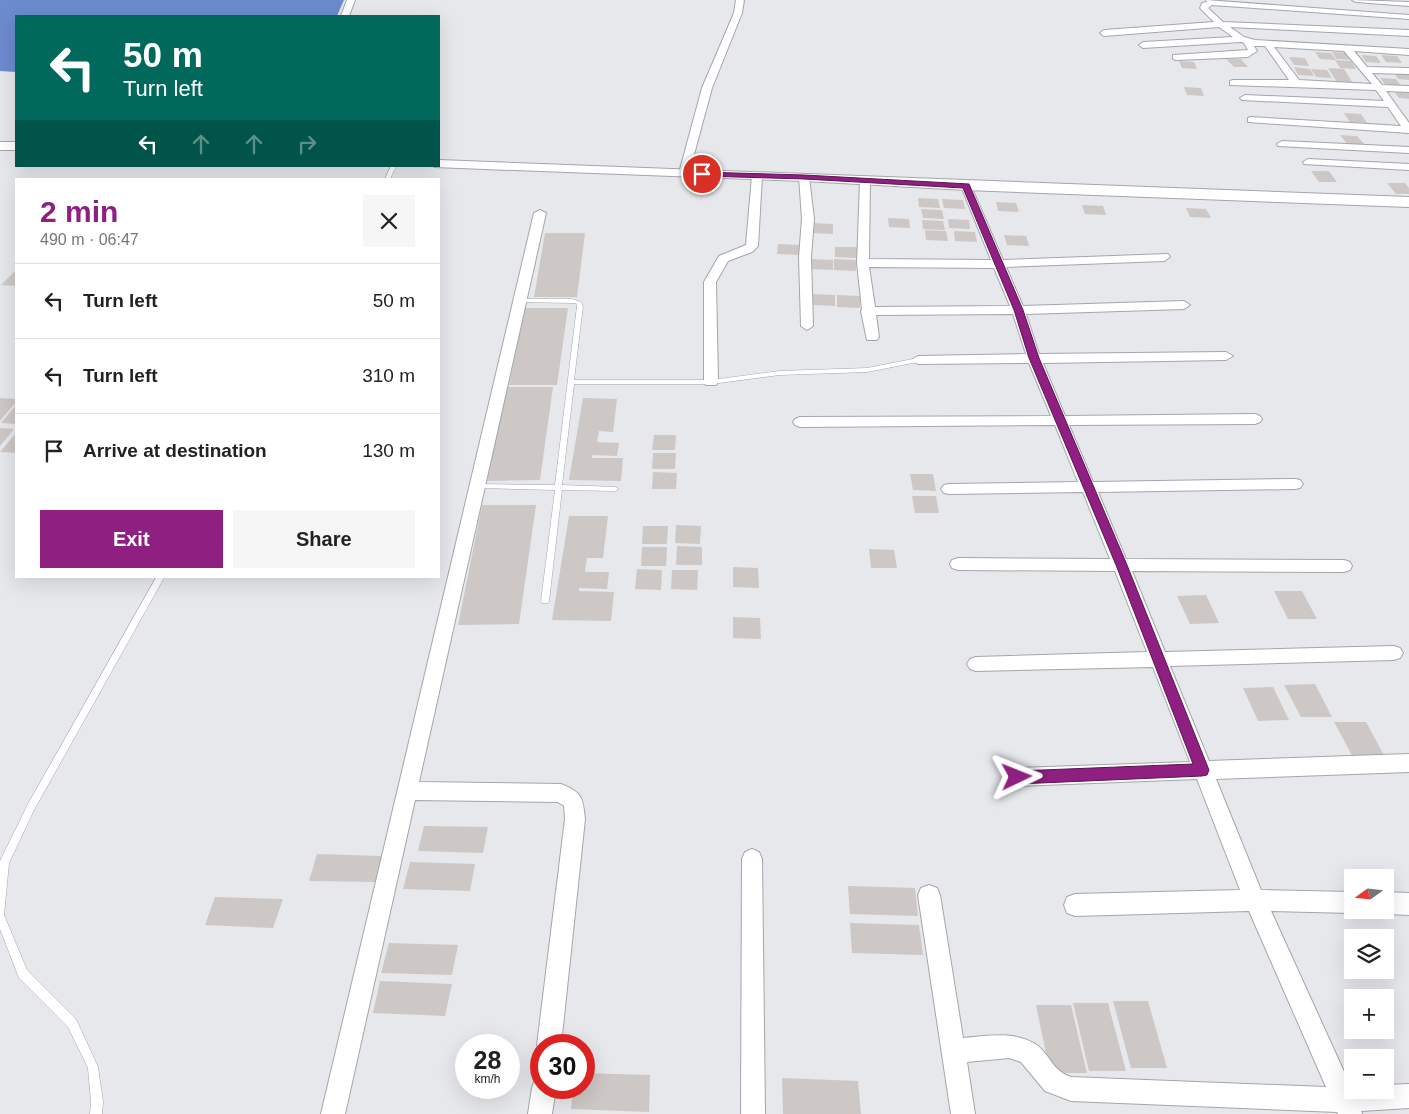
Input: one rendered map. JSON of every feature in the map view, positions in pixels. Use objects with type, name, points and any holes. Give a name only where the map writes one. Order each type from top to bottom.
[{"type":"street","points":[[345,15],[351,0]]},
{"type":"street","points":[[684,173],[707,88],[738,13],[740,0]]},
{"type":"street","points":[[1304,0],[1333,47]]},
{"type":"street","points":[[1356,0],[1409,4]]},
{"type":"street","points":[[1176,57],[1248,54],[1253,51],[1244,40],[1221,24],[1204,8],[1211,1],[1310,11],[1409,17]]},
{"type":"street","points":[[1104,33],[1221,24],[1409,33]]},
{"type":"street","points":[[1143,45],[1244,40],[1268,44],[1409,52]]},
{"type":"street","points":[[1268,44],[1296,84]]},
{"type":"street","points":[[1346,48],[1379,87],[1409,129]]},
{"type":"street","points":[[1363,70],[1409,71]]},
{"type":"street","points":[[1233,83],[1409,89]]},
{"type":"street","points":[[1245,98],[1409,108]]},
{"type":"street","points":[[1251,120],[1409,129]]},
{"type":"street","points":[[1282,144],[1409,150]]},
{"type":"street","points":[[0,146],[15,146]]},
{"type":"street","points":[[1308,162],[1409,167]]},
{"type":"street","points":[[440,164],[1409,202]]},
{"type":"street","points":[[711,382],[710,282],[723,259],[748,250],[752,246],[757,176]]},
{"type":"street","points":[[804,177],[808,220],[805,257],[807,326]]},
{"type":"street","points":[[865,181],[863,263],[867,311],[872,337]]},
{"type":"street","points":[[966,186],[997,264],[1018,310],[1034,358],[1062,420],[1255,900],[1347,1107]]},
{"type":"street","points":[[333,1114],[540,213]]},
{"type":"street","points":[[863,263],[997,264],[1164,257]]},
{"type":"street","points":[[867,311],[1018,310],[1184,305]]},
{"type":"street","points":[[918,360],[1226,356]]},
{"type":"street","points":[[800,422],[1255,419]]},
{"type":"street","points":[[949,489],[1295,484]]},
{"type":"street","points":[[958,564],[1344,566]]},
{"type":"street","points":[[976,664],[1394,653]]},
{"type":"street","points":[[1017,777],[1409,763]]},
{"type":"street","points":[[407,791],[561,793],[573,800],[576,820],[550,1034]]},
{"type":"street","points":[[752,859],[753,1114]]},
{"type":"street","points":[[929,896],[963,1114]]},
{"type":"street","points":[[1074,905],[1255,900],[1344,902]]},
{"type":"street","points":[[1394,903],[1409,904]]},
{"type":"street","points":[[954,1051],[1009,1046],[1029,1054],[1053,1083],[1071,1089],[1347,1107],[1409,1096]]},
{"type":"street","points":[[540,1114],[542,1099]]},
{"type":"lane","points":[[520,301],[578,302],[580,306],[545,601]]},
{"type":"lane","points":[[571,382],[711,382],[780,373],[867,370],[918,360]]},
{"type":"lane","points":[[477,486],[615,489]]},
{"type":"lane","points":[[96,1114],[97,1102],[93,1067],[72,1023],[23,974],[0,916],[4,863],[31,806],[160,578]]},
{"type":"water","points":[[0,0],[344,0],[337,15],[15,15],[15,72],[0,71]]},
{"type":"building","points":[[1315,52],[1331,53],[1336,60],[1320,59]]},
{"type":"building","points":[[1332,52],[1347,53],[1352,60],[1336,59]]},
{"type":"building","points":[[1361,55],[1376,56],[1381,63],[1366,62]]},
{"type":"building","points":[[1381,55],[1397,56],[1402,63],[1386,62]]},
{"type":"building","points":[[1289,57],[1305,58],[1309,66],[1294,65]]},
{"type":"building","points":[[1226,59],[1241,59],[1248,67],[1234,67]]},
{"type":"building","points":[[1335,60],[1351,61],[1356,69],[1340,68]]},
{"type":"building","points":[[1179,61],[1194,62],[1197,69],[1182,68]]},
{"type":"building","points":[[1294,67],[1310,69],[1314,76],[1298,75]]},
{"type":"building","points":[[1328,68],[1344,69],[1354,85],[1338,84]]},
{"type":"building","points":[[1311,69],[1327,70],[1332,78],[1316,77]]},
{"type":"building","points":[[1393,71],[1409,73],[1409,80],[1398,79]]},
{"type":"building","points":[[1380,78],[1396,79],[1402,87],[1386,86]]},
{"type":"building","points":[[1184,87],[1201,88],[1204,96],[1187,95]]},
{"type":"building","points":[[1393,90],[1409,91],[1409,99],[1399,98]]},
{"type":"building","points":[[1344,113],[1361,114],[1367,123],[1350,122]]},
{"type":"building","points":[[1340,135],[1357,136],[1365,145],[1348,145]]},
{"type":"building","points":[[1311,171],[1329,171],[1337,182],[1319,182]]},
{"type":"building","points":[[1387,183],[1405,183],[1409,188],[1409,194],[1396,194]]},
{"type":"building","points":[[918,198],[938,199],[940,208],[919,207]]},
{"type":"building","points":[[942,199],[963,200],[965,209],[944,208]]},
{"type":"building","points":[[996,202],[1016,203],[1019,212],[998,211]]},
{"type":"building","points":[[1082,205],[1103,206],[1106,215],[1085,214]]},
{"type":"building","points":[[1186,208],[1206,209],[1211,218],[1190,217]]},
{"type":"building","points":[[921,209],[942,210],[944,219],[923,218]]},
{"type":"building","points":[[888,218],[909,219],[910,228],[889,227]]},
{"type":"building","points":[[948,219],[969,220],[970,229],[949,228]]},
{"type":"building","points":[[922,220],[943,221],[945,230],[923,229]]},
{"type":"building","points":[[812,223],[833,224],[833,234],[812,233]]},
{"type":"building","points":[[925,230],[946,231],[948,241],[926,240]]},
{"type":"building","points":[[954,231],[975,232],[977,242],[955,241]]},
{"type":"building","points":[[545,233],[585,233],[577,297],[534,297]]},
{"type":"building","points":[[1004,235],[1026,236],[1029,246],[1007,245]]},
{"type":"building","points":[[778,244],[799,245],[799,255],[777,254]]},
{"type":"building","points":[[835,247],[857,247],[857,258],[835,257]]},
{"type":"building","points":[[811,259],[833,260],[833,270],[811,269]]},
{"type":"building","points":[[834,259],[856,260],[856,271],[834,270]]},
{"type":"building","points":[[15,271],[15,286],[1,285]]},
{"type":"building","points":[[812,294],[835,295],[835,306],[812,305]]},
{"type":"building","points":[[837,295],[860,296],[860,308],[837,307]]},
{"type":"building","points":[[524,308],[568,308],[557,385],[509,385]]},
{"type":"building","points":[[505,387],[553,387],[540,480],[487,481]]},
{"type":"building","points":[[0,398],[15,399],[15,403],[0,421]]},
{"type":"building","points":[[583,398],[617,399],[613,432],[599,431],[597,442],[619,443],[617,456],[592,455],[592,458],[623,458],[621,481],[569,480]]},
{"type":"building","points":[[15,406],[15,424],[1,423]]},
{"type":"building","points":[[0,428],[14,429],[0,446]]},
{"type":"building","points":[[15,434],[15,453],[0,452]]},
{"type":"building","points":[[654,435],[676,435],[675,450],[652,450]]},
{"type":"building","points":[[653,453],[676,453],[675,469],[652,469]]},
{"type":"building","points":[[653,472],[677,473],[676,489],[652,489]]},
{"type":"building","points":[[910,474],[933,474],[936,491],[913,490]]},
{"type":"building","points":[[912,496],[936,496],[939,513],[915,513]]},
{"type":"building","points":[[482,505],[536,505],[519,624],[458,625]]},
{"type":"building","points":[[569,516],[608,516],[603,558],[587,558],[585,572],[609,572],[607,589],[579,588],[579,591],[614,592],[611,621],[552,620]]},
{"type":"building","points":[[676,525],[701,526],[700,544],[675,543]]},
{"type":"building","points":[[643,526],[668,526],[667,544],[642,544]]},
{"type":"building","points":[[677,546],[702,547],[702,565],[676,565]]},
{"type":"building","points":[[642,547],[667,547],[666,566],[641,566]]},
{"type":"building","points":[[869,549],[894,550],[897,568],[871,568]]},
{"type":"building","points":[[733,567],[758,568],[759,588],[733,587]]},
{"type":"building","points":[[637,569],[662,570],[661,590],[635,589]]},
{"type":"building","points":[[672,570],[698,570],[697,590],[671,589]]},
{"type":"building","points":[[1274,591],[1302,591],[1317,619],[1288,619]]},
{"type":"building","points":[[1206,595],[1219,623],[1190,624],[1177,596]]},
{"type":"building","points":[[733,617],[760,618],[761,639],[733,638]]},
{"type":"building","points":[[1315,684],[1332,717],[1301,717],[1284,685]]},
{"type":"building","points":[[1273,687],[1289,720],[1258,721],[1243,688]]},
{"type":"building","points":[[1334,722],[1366,722],[1385,757],[1353,757]]},
{"type":"building","points":[[424,826],[488,827],[483,853],[418,851]]},
{"type":"building","points":[[317,854],[382,856],[376,882],[309,881]]},
{"type":"building","points":[[410,862],[475,864],[470,891],[403,889]]},
{"type":"building","points":[[848,886],[915,888],[918,916],[850,914]]},
{"type":"building","points":[[215,897],[283,899],[273,928],[205,925]]},
{"type":"building","points":[[850,923],[919,925],[923,955],[852,953]]},
{"type":"building","points":[[389,943],[458,945],[452,975],[381,973]]},
{"type":"building","points":[[380,981],[452,984],[445,1016],[373,1013]]},
{"type":"building","points":[[1113,1001],[1148,1001],[1167,1068],[1131,1068]]},
{"type":"building","points":[[1073,1003],[1108,1003],[1126,1071],[1089,1071]]},
{"type":"building","points":[[1036,1005],[1071,1005],[1087,1073],[1050,1073]]},
{"type":"building","points":[[595,1073],[650,1075],[649,1112],[571,1109],[572,1099],[595,1099]]},
{"type":"building","points":[[782,1078],[858,1081],[861,1114],[783,1114]]},
{"type":"route","points":[[702,174],[804,177],[966,186],[997,264],[1018,310],[1034,358],[1062,420],[1202,770],[1017,777]]}]
